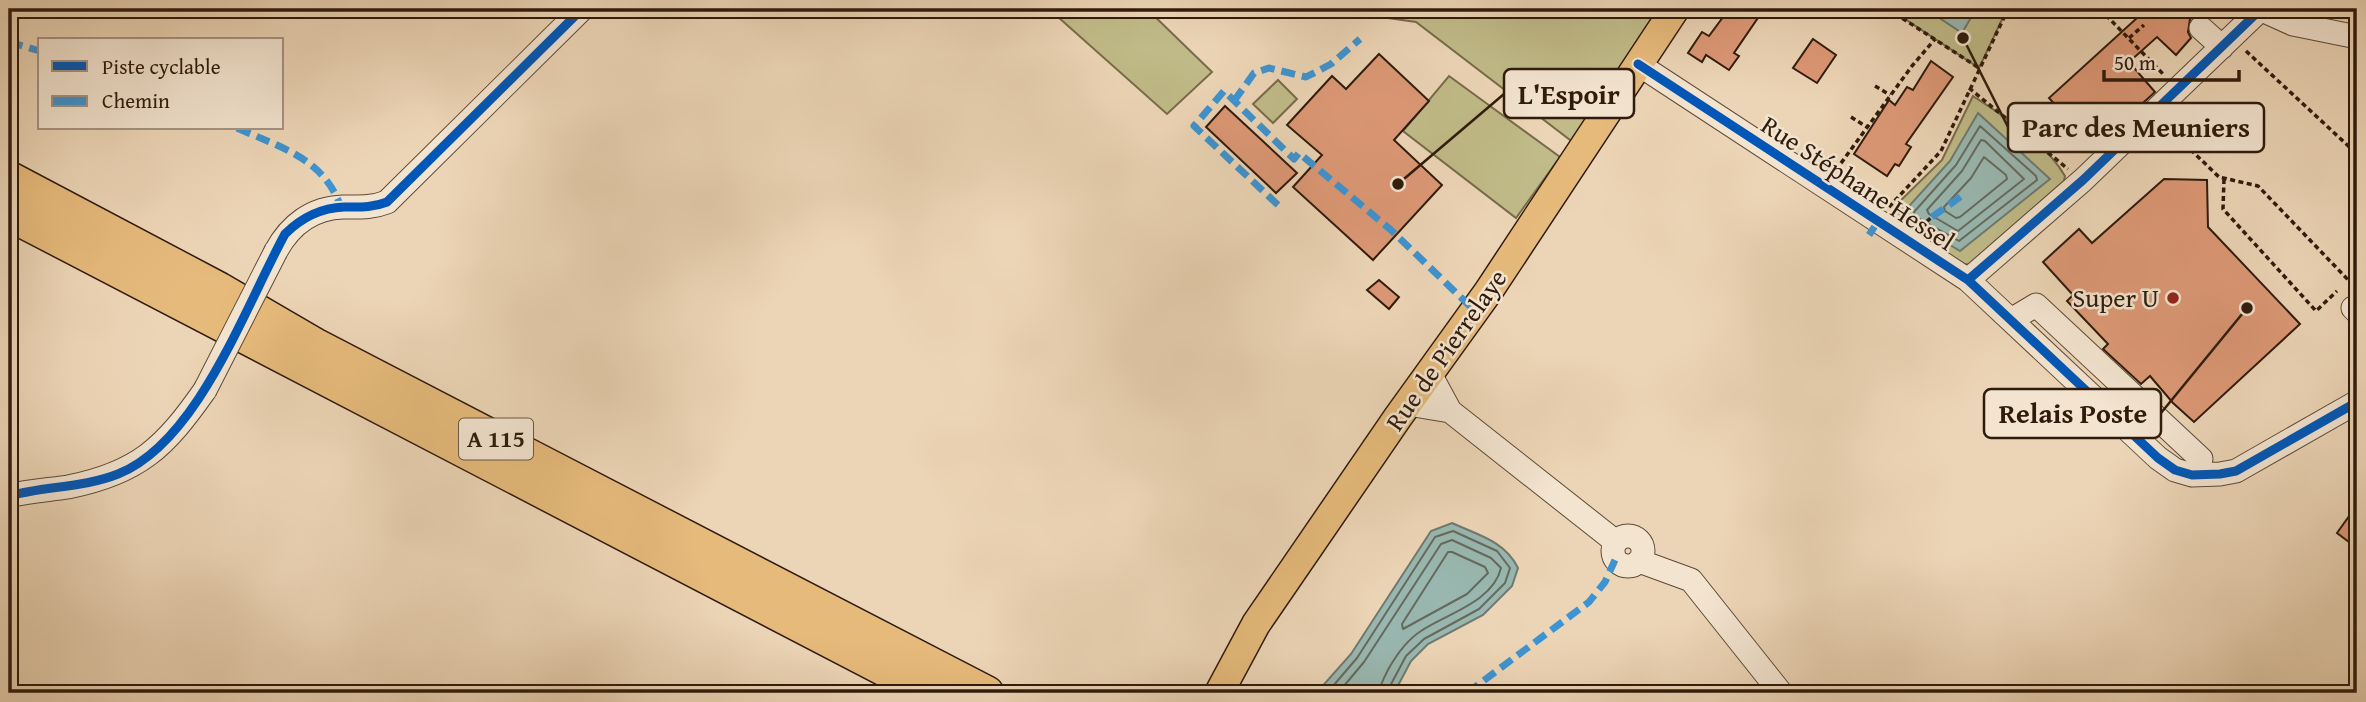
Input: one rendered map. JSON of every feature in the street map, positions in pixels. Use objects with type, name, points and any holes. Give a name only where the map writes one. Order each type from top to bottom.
[{"type":"highway","name":"A 115","points":[[9,178],[219,289],[330,352],[987,693]]},
{"type":"highway","name":"A 115","points":[[9,214],[930,693]]},
{"type":"main road","name":"Rue de Pierrelaye","points":[[1219,693],[1256,624],[1488,292],[1675,9]]},
{"type":"street","points":[[9,496],[101,480],[135,465],[152,452],[181,425],[205,390],[285,234],[311,215],[341,207],[375,206],[387,202],[582,9]]},
{"type":"street","points":[[1968,280],[2082,180],[2260,9],[2293,24],[2357,37]]},
{"type":"street","points":[[2201,28],[2227,42]]},
{"type":"street","name":"Rue Stéphane Hessel","points":[[1638,64],[1968,280],[2158,458],[2175,470],[2192,475],[2220,474],[2247,466],[2357,402]]},
{"type":"street","points":[[2011,320],[2036,305],[2201,458]]},
{"type":"street","points":[[1430,374],[1450,411],[1616,542],[1615,560],[1630,566],[1639,561],[1691,580],[1781,693]]},
{"type":"street","points":[[1408,404],[1450,411]]},
{"type":"path","points":[[1888,9],[1979,68]]},
{"type":"path","points":[[1883,214],[1893,200],[1941,151],[2008,9]]},
{"type":"path","points":[[2100,9],[2170,81],[2165,88],[2171,95]]},
{"type":"path","points":[[2129,38],[2144,25]]},
{"type":"path","points":[[1825,186],[1912,66],[1935,39]]},
{"type":"path","points":[[2227,42],[2357,154]]},
{"type":"path","points":[[1875,86],[1890,96]]},
{"type":"path","points":[[1969,88],[2082,180]]},
{"type":"path","points":[[1851,117],[1867,127]]},
{"type":"path","points":[[2161,121],[2219,177],[2258,186],[2355,302]]},
{"type":"path","points":[[2224,178],[2223,209],[2316,311],[2337,291]]},
{"type":"path","points":[[1917,229],[1932,217]]},
{"type":"shaded area","points":[[1049,9],[1147,9],[1212,72],[1167,114]]},
{"type":"shaded area","points":[[1324,9],[1675,9],[1574,143],[1416,22]]},
{"type":"shaded area","points":[[1890,9],[2007,9],[1979,68]]},
{"type":"shaded area","points":[[1449,76],[1560,157],[1516,218],[1403,131]]},
{"type":"shaded area","points":[[1278,80],[1297,99],[1273,123],[1253,104]]},
{"type":"shaded area","points":[[1973,96],[2036,141],[2065,176],[2064,181],[1969,264],[1961,265],[1925,247],[1894,207],[1942,160]]},
{"type":"water","points":[[1926,9],[1976,9],[1962,33]]},
{"type":"water","points":[[1978,113],[2050,179],[1960,251],[1901,215],[1950,161]]},
{"type":"water","points":[[1452,523],[1490,540],[1506,551],[1518,568],[1512,586],[1483,615],[1428,644],[1411,661],[1394,693],[1320,693],[1319,690],[1351,654],[1431,531]]},
{"type":"building","points":[[1729,9],[1764,9],[1734,53],[1739,56],[1729,70],[1706,55],[1702,62],[1688,53],[1702,32],[1709,36]]},
{"type":"building","points":[[2128,9],[2192,9],[2199,14],[2190,19],[2188,32],[2191,38],[2176,55],[2157,37],[2129,62],[2155,92],[2097,145],[2049,98],[2137,18]]},
{"type":"building","points":[[1813,39],[1836,55],[1817,83],[1793,68]]},
{"type":"building","points":[[1379,54],[1429,101],[1394,140],[1442,185],[1373,260],[1293,187],[1322,155],[1287,125],[1332,76],[1346,89]]},
{"type":"building","points":[[1931,61],[1953,77],[1906,144],[1911,147],[1899,166],[1895,164],[1887,176],[1854,154],[1889,100],[1895,105],[1907,87],[1913,90]]},
{"type":"building","points":[[1225,106],[1297,173],[1276,193],[1206,127]]},
{"type":"building","name":"Super U","points":[[2164,179],[2207,180],[2208,227],[2300,324],[2194,422],[2150,376],[2141,384],[2103,349],[2108,344],[2067,301],[2073,295],[2043,262],[2079,229],[2092,243]]},
{"type":"building","points":[[1379,280],[1399,297],[1389,309],[1367,290]]},
{"type":"building","points":[[2357,505],[2357,548],[2337,533]]},
{"type":"marked path","points":[[1234,101],[1254,73],[1269,68],[1306,77],[1331,64],[1360,39]]},
{"type":"marked path","points":[[9,42],[38,50]]},
{"type":"marked path","points":[[1278,205],[1194,126],[1224,91],[1294,159],[1299,153],[1391,230],[1475,311]]},
{"type":"marked path","points":[[242,130],[285,149],[312,166],[333,190],[341,207]]},
{"type":"marked path","points":[[1932,217],[1963,195]]},
{"type":"marked path","points":[[1869,235],[1881,217]]},
{"type":"marked path","points":[[1467,693],[1589,602],[1605,582],[1615,560]]},
{"type":"cycle path","points":[[9,496],[105,479],[147,457],[172,433],[195,403],[236,334],[285,234],[304,219],[319,212],[387,202],[582,9]]},
{"type":"cycle path","points":[[1968,280],[2083,180],[2261,9]]},
{"type":"cycle path","points":[[1638,64],[1968,280],[2158,458],[2175,470],[2192,475],[2236,471],[2357,402]]},
{"type":"place","name":"Parc des Meuniers","points":[[1963,38]]},
{"type":"place","name":"L'Espoir","points":[[1398,184]]},
{"type":"place","name":"Super U","points":[[2173,298]]},
{"type":"place","name":"Relais Poste","points":[[2247,308]]}]
